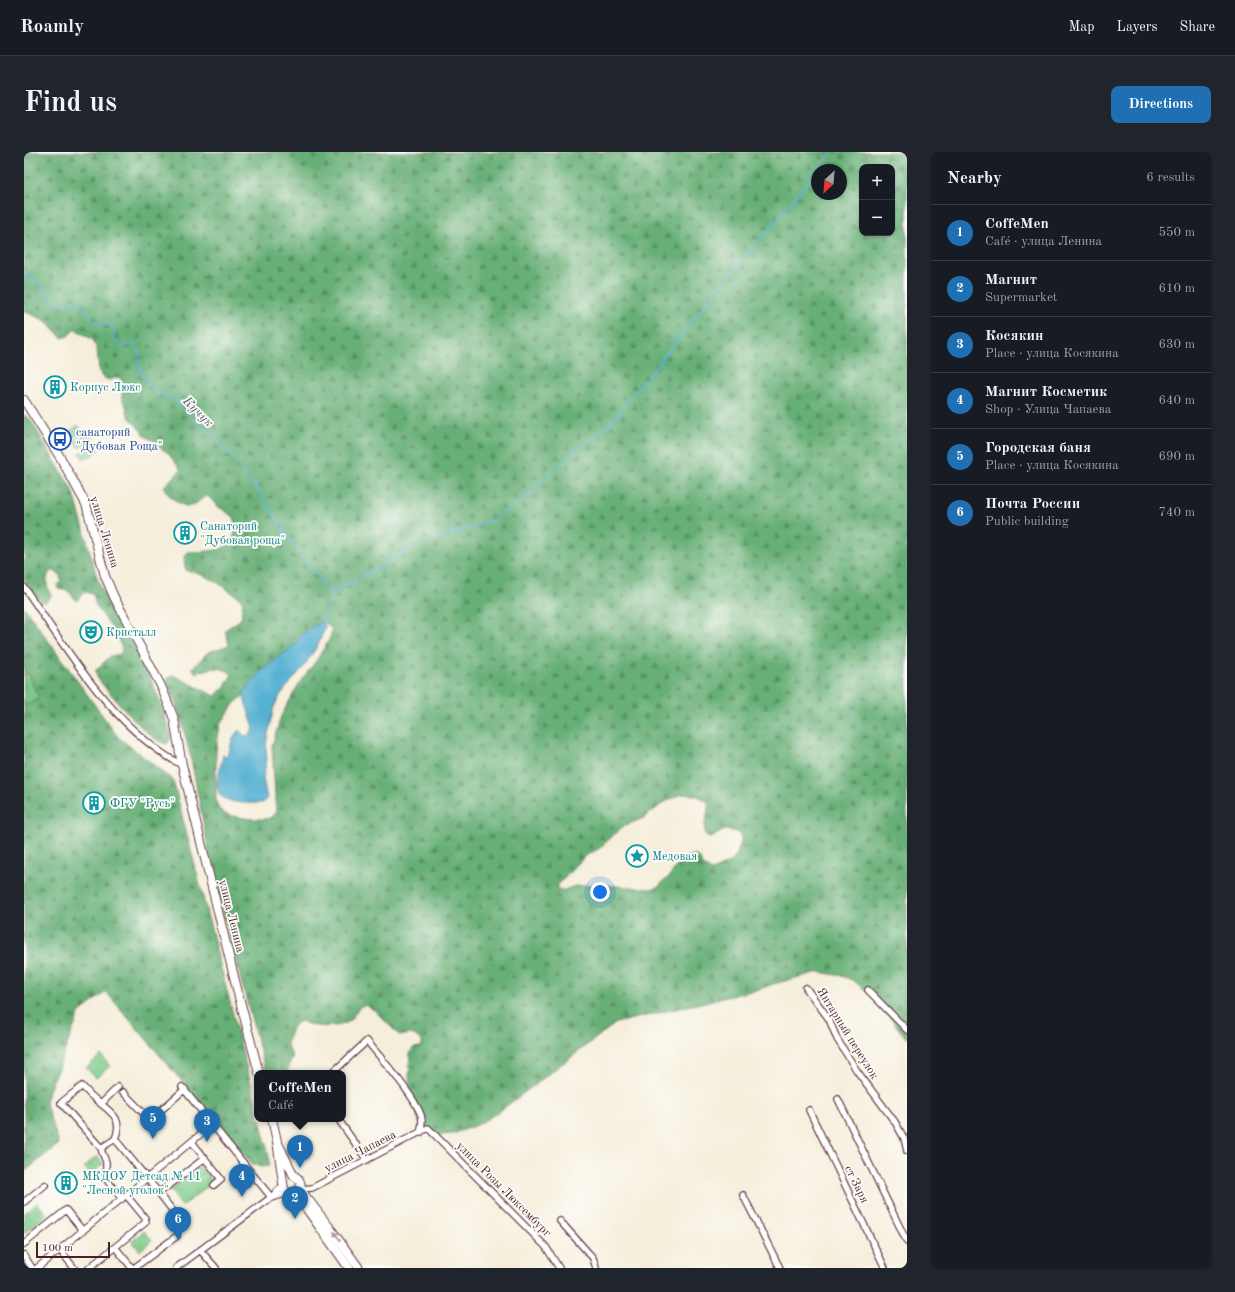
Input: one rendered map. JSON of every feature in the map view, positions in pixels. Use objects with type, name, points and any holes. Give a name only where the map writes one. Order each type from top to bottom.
[{"type":"main road","name":"улица Ленина","points":[[25,403],[60,458],[86,504],[105,576],[121,612],[161,686],[174,719],[182,765],[258,1070]]},
{"type":"main road","points":[[273,1122],[290,1189],[330,1228],[360,1268]]},
{"type":"main road","points":[[277,1140],[294,1176],[300,1181],[290,1189]]},
{"type":"main road","points":[[294,1176],[287,1178],[290,1189],[306,1208],[350,1268]]},
{"type":"street","points":[[24,586],[95,689],[150,744],[169,758],[182,765]]},
{"type":"street","name":"Янтарный переулок","points":[[806,988],[829,1019],[837,1039],[857,1071],[895,1122],[904,1138],[907,1151]]},
{"type":"street","points":[[868,990],[907,1030]]},
{"type":"street","points":[[335,1070],[367,1041],[415,1102],[422,1119],[420,1133]]},
{"type":"street","points":[[89,1268],[146,1222],[145,1218],[106,1179],[106,1162],[101,1148],[61,1103],[82,1086],[117,1119],[118,1131],[115,1139],[101,1148]]},
{"type":"street","points":[[101,1104],[118,1087]]},
{"type":"street","points":[[123,1092],[147,1117],[154,1111],[159,1112],[183,1088],[270,1198],[176,1268]]},
{"type":"street","points":[[838,1099],[907,1242]]},
{"type":"street","name":"ст Заря","points":[[809,1110],[886,1268]]},
{"type":"street","points":[[340,1122],[367,1160]]},
{"type":"street","points":[[37,1268],[213,1124]]},
{"type":"street","name":"улица Чапаева","points":[[270,1198],[290,1189],[312,1188],[428,1128]]},
{"type":"street","name":"улица Розы Люксембург","points":[[428,1128],[546,1247],[559,1268]]},
{"type":"street","points":[[115,1139],[179,1219]]},
{"type":"street","points":[[192,1142],[221,1179],[214,1185]]},
{"type":"street","points":[[159,1193],[205,1158]]},
{"type":"street","points":[[24,1202],[45,1185]]},
{"type":"street","points":[[743,1195],[780,1268]]},
{"type":"street","points":[[24,1244],[66,1210],[83,1231]]},
{"type":"street","points":[[560,1221],[593,1258],[596,1268]]},
{"type":"street","points":[[115,1248],[130,1267],[177,1236]]},
{"type":"street","points":[[60,1250],[74,1268]]},
{"type":"street","points":[[200,1250],[216,1268]]},
{"type":"street","points":[[24,1255],[32,1268]]},
{"type":"green space","points":[[24,152],[907,152],[907,1039],[870,994],[854,981],[842,976],[819,972],[773,984],[760,989],[616,1023],[500,1111],[479,1124],[453,1134],[441,1135],[434,1135],[423,1128],[418,1119],[411,1096],[409,1079],[410,1054],[413,1048],[420,1047],[422,1045],[422,1042],[411,1034],[399,1035],[374,1010],[365,1005],[360,1007],[350,1020],[344,1024],[318,1026],[302,1021],[296,1023],[292,1028],[287,1044],[293,1058],[288,1066],[288,1070],[265,1070],[218,893],[207,844],[194,772],[182,724],[166,679],[173,675],[215,696],[225,686],[232,674],[219,668],[196,673],[192,668],[208,652],[229,645],[225,630],[241,619],[243,601],[210,578],[187,571],[184,561],[188,552],[216,550],[223,548],[228,544],[233,539],[235,532],[234,517],[206,496],[192,506],[179,503],[171,497],[165,490],[164,486],[181,470],[167,452],[157,446],[154,441],[146,437],[130,418],[123,400],[123,384],[120,378],[118,377],[109,380],[102,377],[99,372],[97,349],[93,340],[75,329],[68,336],[62,338],[46,321],[24,311]],"holes":[[[326,623],[332,630],[330,638],[316,661],[300,682],[281,716],[272,746],[276,812],[272,817],[263,819],[240,817],[224,813],[218,807],[216,800],[216,752],[220,725],[234,704],[320,625]],[[681,794],[696,795],[708,802],[708,811],[704,829],[707,837],[710,838],[725,830],[738,832],[741,841],[737,854],[731,862],[712,871],[703,866],[699,857],[693,855],[682,859],[668,878],[657,887],[651,889],[594,885],[576,886],[558,890],[557,886],[585,856],[600,848],[624,826],[644,818],[662,804]]]},
{"type":"green space","points":[[24,415],[30,419],[74,493],[96,574],[103,592],[146,667],[161,704],[171,736],[167,744],[160,742],[142,728],[97,677],[96,670],[110,656],[121,654],[122,648],[113,629],[96,606],[93,594],[84,592],[77,601],[68,591],[58,589],[57,586],[61,581],[60,575],[54,571],[50,571],[47,577],[47,583],[51,595],[45,603],[39,601],[24,579]]},
{"type":"green space","points":[[78,425],[83,432],[71,440],[66,434]]},
{"type":"green space","points":[[90,432],[94,439],[79,448],[75,441]]},
{"type":"green space","points":[[95,443],[100,450],[84,460],[80,453]]},
{"type":"green space","points":[[24,607],[118,737],[173,780],[254,1096],[254,1122],[261,1122],[269,1156],[269,1166],[260,1167],[251,1163],[106,992],[80,1012],[45,1101],[59,1144],[24,1172]]},
{"type":"green space","points":[[27,673],[39,699],[25,705],[24,675]]},
{"type":"green space","points":[[101,1055],[110,1066],[96,1078],[86,1068]]},
{"type":"green space","points":[[97,1156],[103,1164],[91,1175],[84,1167]]},
{"type":"green space","points":[[200,1166],[213,1182],[182,1206],[170,1190]]},
{"type":"green space","points":[[37,1203],[47,1215],[24,1233],[24,1214]]},
{"type":"green space","points":[[144,1231],[152,1240],[140,1251],[132,1241]]},
{"type":"water","points":[[320,622],[326,627],[316,648],[304,666],[281,694],[274,707],[267,739],[267,760],[263,778],[267,798],[263,803],[246,803],[226,800],[219,793],[218,789],[223,755],[228,756],[233,739],[239,730],[244,736],[250,735],[254,728],[243,695],[244,692],[261,671],[296,644],[300,636]]},
{"type":"waterway","points":[[823,164],[832,152]]},
{"type":"waterway","points":[[332,593],[410,550],[492,520],[529,494],[576,450],[609,425],[702,309],[811,178]]},
{"type":"waterway","name":"Кучук","points":[[24,271],[30,280],[40,282],[43,293],[53,298],[62,306],[73,301],[86,308],[90,316],[101,325],[112,325],[115,340],[121,347],[134,343],[139,352],[141,373],[155,392],[175,400],[220,444],[252,481],[300,555],[332,593],[322,623]]},
{"type":"place","name":"Корпус Люкс","points":[[55,387]]},
{"type":"place","name":"санаторий \"Дубовая Роща\"","points":[[60,439]]},
{"type":"place","name":"Санаторий \"Дубовая роща\"","points":[[185,533]]},
{"type":"place","name":"Кристалл","points":[[91,632]]},
{"type":"place","name":"ФГУ \"Русь\"","points":[[94,803]]},
{"type":"place","name":"Медовая","points":[[637,856]]},
{"type":"place","name":"Городская баня","points":[[153,1139]]},
{"type":"place","name":"Косякин","points":[[207,1142]]},
{"type":"place","name":"CoffeMen","points":[[300,1168]]},
{"type":"place","name":"МКДОУ Детсад № 11 \"Лесной уголок\"","points":[[66,1183]]},
{"type":"place","name":"Магнит Косметик","points":[[242,1197]]},
{"type":"place","name":"Магнит","points":[[295,1219]]},
{"type":"place","name":"Почта России","points":[[178,1240]]}]
